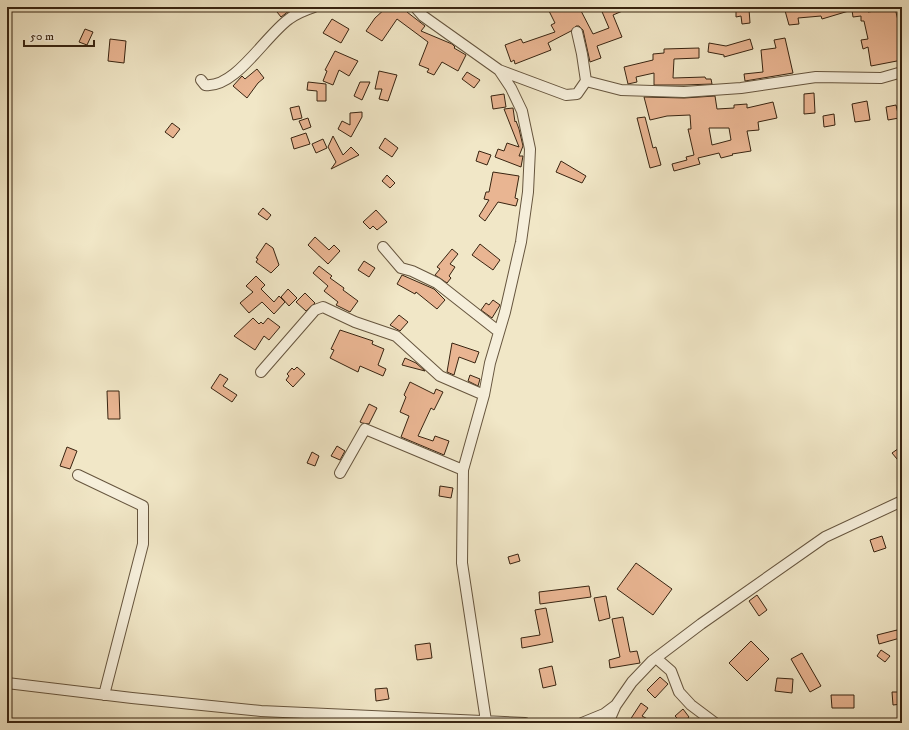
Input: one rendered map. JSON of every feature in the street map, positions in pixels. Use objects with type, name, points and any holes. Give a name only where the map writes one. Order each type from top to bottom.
[{"type":"street","points":[[201,80],[205,85],[213,86],[230,79],[288,20],[301,11],[314,7]]},
{"type":"street","points":[[415,7],[423,16],[499,70],[566,95],[576,94],[586,81],[582,54],[576,32]]},
{"type":"street","points":[[486,721],[462,563],[463,470],[484,396],[490,362],[498,331],[505,312],[521,242],[528,192],[530,149],[522,111],[511,88],[499,70]]},
{"type":"street","points":[[586,81],[621,90],[684,92],[741,88],[816,77],[881,78],[902,72]]},
{"type":"street","points":[[383,247],[401,268],[412,271],[436,283],[498,331]]},
{"type":"street","points":[[261,372],[315,310],[323,307],[355,322],[396,336],[440,376],[484,396]]},
{"type":"street","points":[[340,473],[365,429],[463,470]]},
{"type":"street","points":[[78,475],[143,506],[143,544],[104,695]]},
{"type":"street","points":[[608,723],[616,705],[632,682],[656,658],[825,537],[902,501]]},
{"type":"street","points":[[656,658],[671,671],[679,692],[691,704],[715,723]]},
{"type":"street","points":[[7,683],[316,718],[526,723]]},
{"type":"street","points":[[582,723],[604,714],[616,705]]},
{"type":"building","points":[[273,7],[285,7],[289,11],[281,17]]},
{"type":"building","points":[[387,7],[391,7],[396,11],[401,7],[409,7],[407,12],[425,26],[421,31],[452,44],[455,47],[454,48],[466,55],[458,71],[442,62],[434,75],[427,72],[429,69],[419,65],[428,42],[397,19],[382,41],[366,31],[375,18]]},
{"type":"building","points":[[547,7],[579,7],[593,34],[609,28],[600,7],[632,7],[613,15],[622,37],[597,46],[601,58],[590,62],[583,30],[579,26],[576,26],[571,31],[548,43],[551,50],[515,64],[514,60],[511,62],[505,45],[521,39],[523,43],[555,32],[551,25],[555,23]]},
{"type":"building","points":[[784,7],[861,7],[868,8],[868,12],[895,8],[902,37],[902,60],[871,66],[868,47],[863,49],[861,40],[868,39],[864,21],[861,21],[861,16],[853,17],[852,10],[822,19],[821,16],[798,18],[799,24],[789,25]]},
{"type":"building","points":[[736,9],[749,9],[750,23],[742,24],[741,16],[736,17]]},
{"type":"building","points":[[332,19],[349,29],[341,43],[323,33]]},
{"type":"building","points":[[85,29],[93,32],[87,45],[79,42]]},
{"type":"building","points":[[785,38],[793,73],[745,81],[744,74],[763,72],[761,50],[776,48],[774,40]]},
{"type":"building","points":[[110,39],[126,41],[124,63],[108,61]]},
{"type":"building","points":[[750,39],[753,49],[724,57],[724,55],[708,52],[709,43],[726,46]]},
{"type":"building","points":[[699,48],[699,58],[674,59],[673,78],[705,77],[706,79],[711,79],[712,84],[654,85],[654,73],[636,77],[637,82],[628,84],[624,67],[653,60],[653,54],[664,53],[664,49]]},
{"type":"building","points":[[335,51],[358,61],[349,76],[339,70],[333,85],[323,81],[327,71],[325,70]]},
{"type":"building","points":[[257,69],[264,78],[258,83],[247,98],[233,86],[242,76],[245,79]]},
{"type":"building","points":[[379,71],[397,75],[388,101],[379,99],[382,89],[375,89]]},
{"type":"building","points":[[467,72],[480,80],[474,88],[462,79]]},
{"type":"building","points":[[308,82],[326,84],[326,101],[317,101],[317,91],[307,90]]},
{"type":"building","points":[[360,82],[370,82],[362,100],[354,96]]},
{"type":"building","points":[[814,93],[815,113],[804,114],[804,94]]},
{"type":"building","points":[[504,94],[506,107],[493,109],[491,96]]},
{"type":"building","points":[[715,96],[717,109],[734,108],[734,105],[747,104],[747,108],[773,102],[777,118],[758,122],[759,130],[747,131],[751,151],[732,154],[733,155],[721,158],[719,153],[698,158],[700,164],[674,171],[672,164],[687,160],[686,157],[694,155],[688,129],[691,129],[690,115],[667,116],[650,120],[644,97],[684,98]],"holes":[[[709,128],[729,128],[731,140],[712,145]]]},
{"type":"building","points":[[867,101],[870,120],[855,122],[852,104]]},
{"type":"building","points":[[896,105],[899,118],[888,120],[886,107]]},
{"type":"building","points":[[299,106],[302,118],[293,120],[290,108]]},
{"type":"building","points":[[513,108],[515,122],[516,121],[519,129],[523,146],[519,156],[523,156],[521,167],[495,157],[498,149],[504,151],[507,143],[519,147],[504,109]]},
{"type":"building","points":[[362,112],[362,117],[351,137],[338,129],[342,121],[350,125],[350,113]]},
{"type":"building","points":[[834,114],[835,125],[824,127],[823,116]]},
{"type":"building","points":[[645,117],[653,148],[656,147],[661,165],[650,168],[637,118]]},
{"type":"building","points":[[308,118],[311,127],[303,130],[299,121]]},
{"type":"building","points":[[172,123],[180,129],[173,138],[165,132]]},
{"type":"building","points":[[306,133],[310,144],[294,149],[291,138]]},
{"type":"building","points":[[333,136],[343,155],[351,147],[359,155],[331,169],[336,162],[328,147]]},
{"type":"building","points":[[385,138],[398,148],[392,157],[379,148]]},
{"type":"building","points":[[323,139],[327,148],[316,153],[312,144]]},
{"type":"building","points":[[479,151],[491,155],[487,165],[476,161]]},
{"type":"building","points":[[561,161],[586,176],[582,183],[556,172]]},
{"type":"building","points":[[493,172],[519,176],[515,198],[518,199],[516,206],[498,202],[485,221],[479,216],[489,200],[484,199],[486,192],[489,192]]},
{"type":"building","points":[[387,175],[395,183],[390,188],[382,181]]},
{"type":"building","points":[[263,208],[271,215],[267,220],[258,214]]},
{"type":"building","points":[[376,210],[387,222],[377,230],[373,226],[370,229],[363,222]]},
{"type":"building","points":[[315,237],[329,250],[334,245],[340,251],[328,264],[308,245]]},
{"type":"building","points":[[266,243],[273,248],[279,265],[271,273],[256,262],[258,259],[256,258]]},
{"type":"building","points":[[480,244],[500,260],[493,270],[472,255]]},
{"type":"building","points":[[452,249],[458,254],[450,264],[455,267],[449,276],[451,278],[447,283],[435,275],[440,269],[437,267]]},
{"type":"building","points":[[364,261],[375,268],[369,277],[358,270]]},
{"type":"building","points":[[319,266],[332,276],[330,278],[344,288],[343,290],[358,301],[350,312],[336,305],[338,302],[324,291],[328,286],[313,273]]},
{"type":"building","points":[[402,275],[434,289],[445,300],[437,309],[416,292],[415,294],[397,284]]},
{"type":"building","points":[[256,276],[265,285],[261,289],[274,302],[279,296],[285,302],[274,314],[262,302],[249,313],[240,303],[253,292],[246,286]]},
{"type":"building","points":[[288,289],[297,298],[289,306],[281,297]]},
{"type":"building","points":[[305,293],[315,303],[306,311],[296,302]]},
{"type":"building","points":[[493,300],[500,305],[492,318],[481,310],[486,303],[489,305]]},
{"type":"building","points":[[399,315],[408,322],[400,331],[390,325]]},
{"type":"building","points":[[253,318],[259,324],[261,322],[263,324],[268,318],[280,327],[269,340],[264,336],[255,350],[234,336]]},
{"type":"building","points":[[340,330],[373,341],[372,344],[384,349],[378,365],[386,369],[383,376],[360,366],[358,372],[330,358],[334,350],[331,349]]},
{"type":"building","points":[[452,343],[479,352],[475,363],[459,357],[454,375],[447,372]]},
{"type":"building","points":[[405,358],[416,363],[425,371],[402,365]]},
{"type":"building","points":[[297,367],[305,374],[293,387],[286,380],[289,376],[287,374],[292,368],[294,370]]},
{"type":"building","points":[[220,374],[228,379],[223,386],[237,395],[232,402],[211,388]]},
{"type":"building","points":[[470,375],[480,379],[478,386],[468,381]]},
{"type":"building","points":[[410,382],[434,394],[436,389],[443,392],[434,410],[431,408],[418,436],[433,441],[435,436],[449,441],[444,455],[401,437],[409,416],[400,412],[406,397],[404,395]]},
{"type":"building","points":[[107,391],[119,391],[120,419],[108,419]]},
{"type":"building","points":[[369,404],[377,408],[369,424],[362,423],[360,422]]},
{"type":"building","points":[[337,446],[345,451],[340,460],[331,456]]},
{"type":"building","points":[[902,446],[902,465],[892,453]]},
{"type":"building","points":[[67,447],[77,451],[70,469],[60,466]]},
{"type":"building","points":[[312,452],[319,456],[315,466],[307,463]]},
{"type":"building","points":[[440,486],[453,488],[451,498],[439,496]]},
{"type":"building","points":[[882,536],[886,548],[874,552],[870,540]]},
{"type":"building","points":[[518,554],[520,561],[510,564],[508,557]]},
{"type":"building","points":[[636,563],[672,589],[653,615],[617,589]]},
{"type":"building","points":[[589,586],[591,597],[540,604],[539,592]]},
{"type":"building","points":[[757,595],[767,610],[759,616],[749,601]]},
{"type":"building","points":[[606,596],[610,618],[599,621],[594,598]]},
{"type":"building","points":[[546,608],[553,642],[522,648],[521,638],[540,635],[535,610]]},
{"type":"building","points":[[623,617],[630,652],[637,651],[640,663],[610,668],[609,660],[620,657],[612,619]]},
{"type":"building","points":[[897,630],[900,638],[879,644],[877,635]]},
{"type":"building","points":[[751,641],[769,659],[747,681],[729,663]]},
{"type":"building","points":[[430,643],[432,658],[417,660],[415,645]]},
{"type":"building","points":[[881,650],[890,656],[885,662],[877,656]]},
{"type":"building","points":[[802,653],[821,686],[810,692],[791,659]]},
{"type":"building","points":[[552,666],[556,685],[543,688],[539,669]]},
{"type":"building","points":[[660,677],[668,684],[655,698],[647,690]]},
{"type":"building","points":[[777,678],[793,679],[792,693],[775,691]]},
{"type":"building","points":[[387,688],[389,699],[376,701],[375,689]]},
{"type":"building","points":[[892,692],[901,692],[902,704],[893,705]]},
{"type":"building","points":[[831,695],[854,695],[854,708],[832,708]]},
{"type":"building","points":[[641,703],[648,708],[642,716],[655,723],[628,723]]},
{"type":"building","points":[[683,709],[689,717],[682,723],[675,716]]}]
